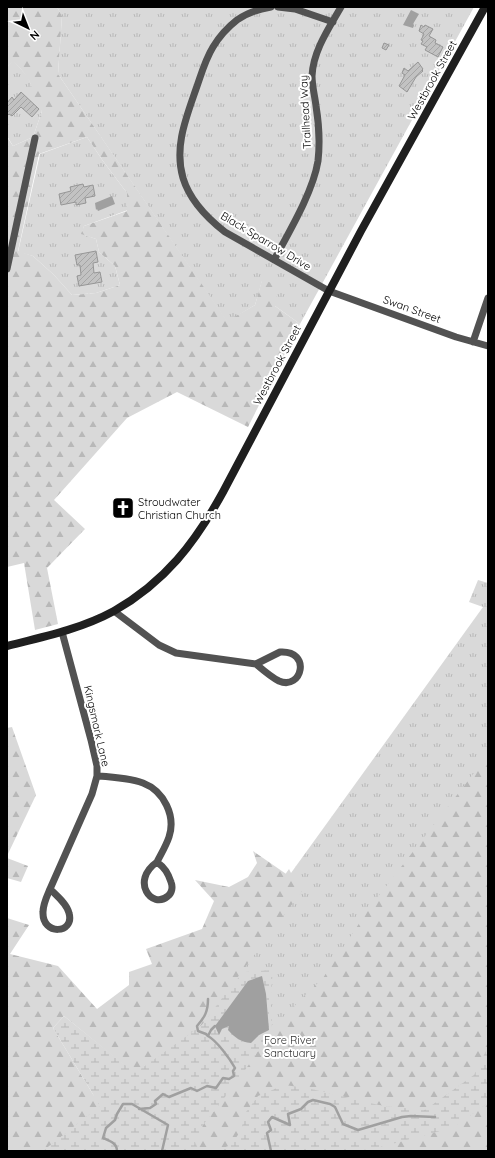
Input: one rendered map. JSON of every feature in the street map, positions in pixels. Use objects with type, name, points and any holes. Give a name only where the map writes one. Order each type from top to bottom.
[{"type":"main road","name":"Westbrook Street","points":[[7,646],[62,632],[114,611],[157,581],[185,552],[200,532],[223,492],[328,291],[485,7]]},
{"type":"street","name":"Black Sparrow Drive","points":[[271,7],[254,10],[238,20],[213,46],[205,63],[182,128],[180,163],[183,178],[197,206],[210,221],[225,232],[328,291]]},
{"type":"street","points":[[278,7],[295,8],[333,22]]},
{"type":"street","name":"Trailhead Way","points":[[274,260],[297,217],[311,184],[318,161],[318,118],[312,77],[315,59],[341,7]]},
{"type":"street","points":[[7,269],[35,138]]},
{"type":"street","name":"Swan Street","points":[[328,291],[488,346]]},
{"type":"street","points":[[473,342],[488,298]]},
{"type":"street","points":[[114,611],[159,645],[176,653],[256,664],[280,682],[289,682],[300,674],[301,666],[297,656],[288,652],[280,652],[256,664]]},
{"type":"street","name":"Kingsmark Lane","points":[[50,889],[64,904],[69,912],[70,920],[66,927],[60,930],[52,929],[44,922],[44,905],[50,889],[92,794],[97,776],[97,766],[91,740],[62,632]]},
{"type":"street","points":[[97,776],[144,783],[162,797],[168,806],[171,824],[169,836],[157,862],[151,866],[144,879],[144,888],[149,896],[158,900],[166,898],[171,893],[172,886],[170,876],[165,868],[157,862]]},
{"type":"green space","points":[[7,7],[57,7],[62,16],[58,74],[227,321],[255,305],[262,280],[279,285],[275,306],[300,324],[248,427],[177,392],[127,418],[54,500],[85,529],[47,568],[58,624],[35,630],[24,563],[7,567],[7,137],[13,146],[33,137],[42,111],[32,101],[33,95],[31,84],[25,74],[13,61],[7,67]],"holes":[[[87,137],[127,193],[127,211],[84,226],[81,234],[96,239],[99,252],[115,266],[120,285],[96,293],[72,295],[54,275],[33,256],[18,251],[39,154]]]},
{"type":"green space","points":[[57,7],[474,7],[300,324],[275,306],[262,281],[255,305],[227,322],[58,74],[62,16]]},
{"type":"green space","points":[[13,60],[28,77],[42,111],[33,137],[13,146],[7,136],[7,67]]},
{"type":"green space","points":[[87,137],[127,193],[128,210],[84,226],[82,234],[96,239],[99,252],[115,266],[120,285],[96,293],[72,295],[54,275],[33,256],[18,252],[40,154]]},
{"type":"green space","name":"Fore River Sanctuary","points":[[478,580],[488,583],[488,1151],[24,1151],[174,1031],[289,869],[291,873],[483,607],[469,602]]},
{"type":"green space","points":[[12,727],[36,795],[7,856],[7,728]]},
{"type":"green space","name":"Fore River Sanctuary","points":[[488,755],[488,1047],[474,1075],[425,1110],[383,1106],[307,1088],[284,1086],[246,1112],[241,1131],[230,1146],[208,1151],[199,1151],[195,1142],[203,1125],[239,1079],[276,1024],[323,978],[370,907]]},
{"type":"green space","points":[[253,851],[305,887],[202,1025],[135,1074],[64,1016],[53,1028],[100,1106],[43,1151],[7,1151],[7,918],[29,925],[10,954],[58,966],[97,1009],[129,985],[129,972],[152,964],[146,949],[202,929],[214,901],[195,880],[229,887],[248,877],[257,863]]},
{"type":"green space","points":[[7,858],[28,866],[21,882],[7,878]]},
{"type":"green space","points":[[273,970],[271,991],[272,1030],[239,1079],[203,1125],[195,1142],[199,1151],[43,1151],[100,1106],[53,1028],[64,1016],[135,1073],[202,1025],[234,982],[245,972]],"holes":[[[262,976],[266,994],[269,1030],[259,1035],[251,1043],[244,1043],[229,1026],[222,1029],[219,1034],[248,981]]]},
{"type":"green space","points":[[488,1047],[488,1103],[452,1128],[373,1149],[332,1151],[208,1151],[230,1146],[241,1131],[246,1112],[258,1096],[284,1085],[307,1088],[383,1106],[425,1110],[474,1075]]},
{"type":"green space","points":[[488,1103],[488,1151],[332,1151],[352,1149],[452,1128]]},
{"type":"shaded area","points":[[411,10],[419,14],[413,24],[413,28],[403,25]]},
{"type":"shaded area","points":[[112,196],[115,204],[98,211],[97,209],[96,210],[95,203]]},
{"type":"shaded area","points":[[262,976],[266,994],[269,1030],[259,1035],[251,1043],[241,1041],[228,1030],[229,1026],[222,1029],[219,1035],[215,1026],[248,981]]},
{"type":"building","points":[[421,25],[424,27],[425,25],[433,29],[429,36],[436,40],[435,43],[443,47],[438,57],[425,50],[427,47],[421,44],[424,34],[419,31]]},
{"type":"building","points":[[384,43],[389,45],[386,50],[382,48]]},
{"type":"building","points":[[418,62],[423,71],[416,77],[407,92],[399,86],[405,75],[402,73],[404,68],[408,71]]},
{"type":"building","points":[[21,92],[39,109],[32,117],[21,107],[12,116],[9,114],[7,116],[7,103],[12,97],[14,100]]},
{"type":"building","points":[[83,184],[84,187],[93,185],[95,196],[85,198],[86,203],[76,205],[76,202],[61,205],[59,194],[71,191],[70,187]]},
{"type":"building","points":[[96,251],[98,262],[93,263],[94,273],[100,272],[102,282],[79,286],[77,276],[81,275],[80,265],[77,265],[75,255]]},
{"type":"waterway","points":[[208,999],[206,1014],[197,1026],[198,1031],[208,1036]]},
{"type":"waterway","points":[[139,1109],[150,1108],[156,1104],[155,1101],[163,1094],[169,1097],[191,1088],[197,1091],[207,1086],[216,1088],[223,1078],[229,1079],[234,1076],[233,1071],[235,1068],[233,1064],[212,1038],[208,1036],[215,1026]]},
{"type":"waterway","points":[[271,1151],[267,1133],[271,1130],[268,1122],[272,1117],[290,1125],[288,1114],[301,1109],[308,1102],[313,1100],[330,1104],[335,1107],[343,1124],[358,1130],[402,1117],[435,1117]]},
{"type":"waterway","points":[[117,1151],[116,1146],[111,1141],[103,1138],[106,1128],[115,1120],[123,1104],[132,1104],[168,1125],[162,1151]]},
{"type":"place","name":"Stroudwater Christian Church","points":[[123,508]]}]
